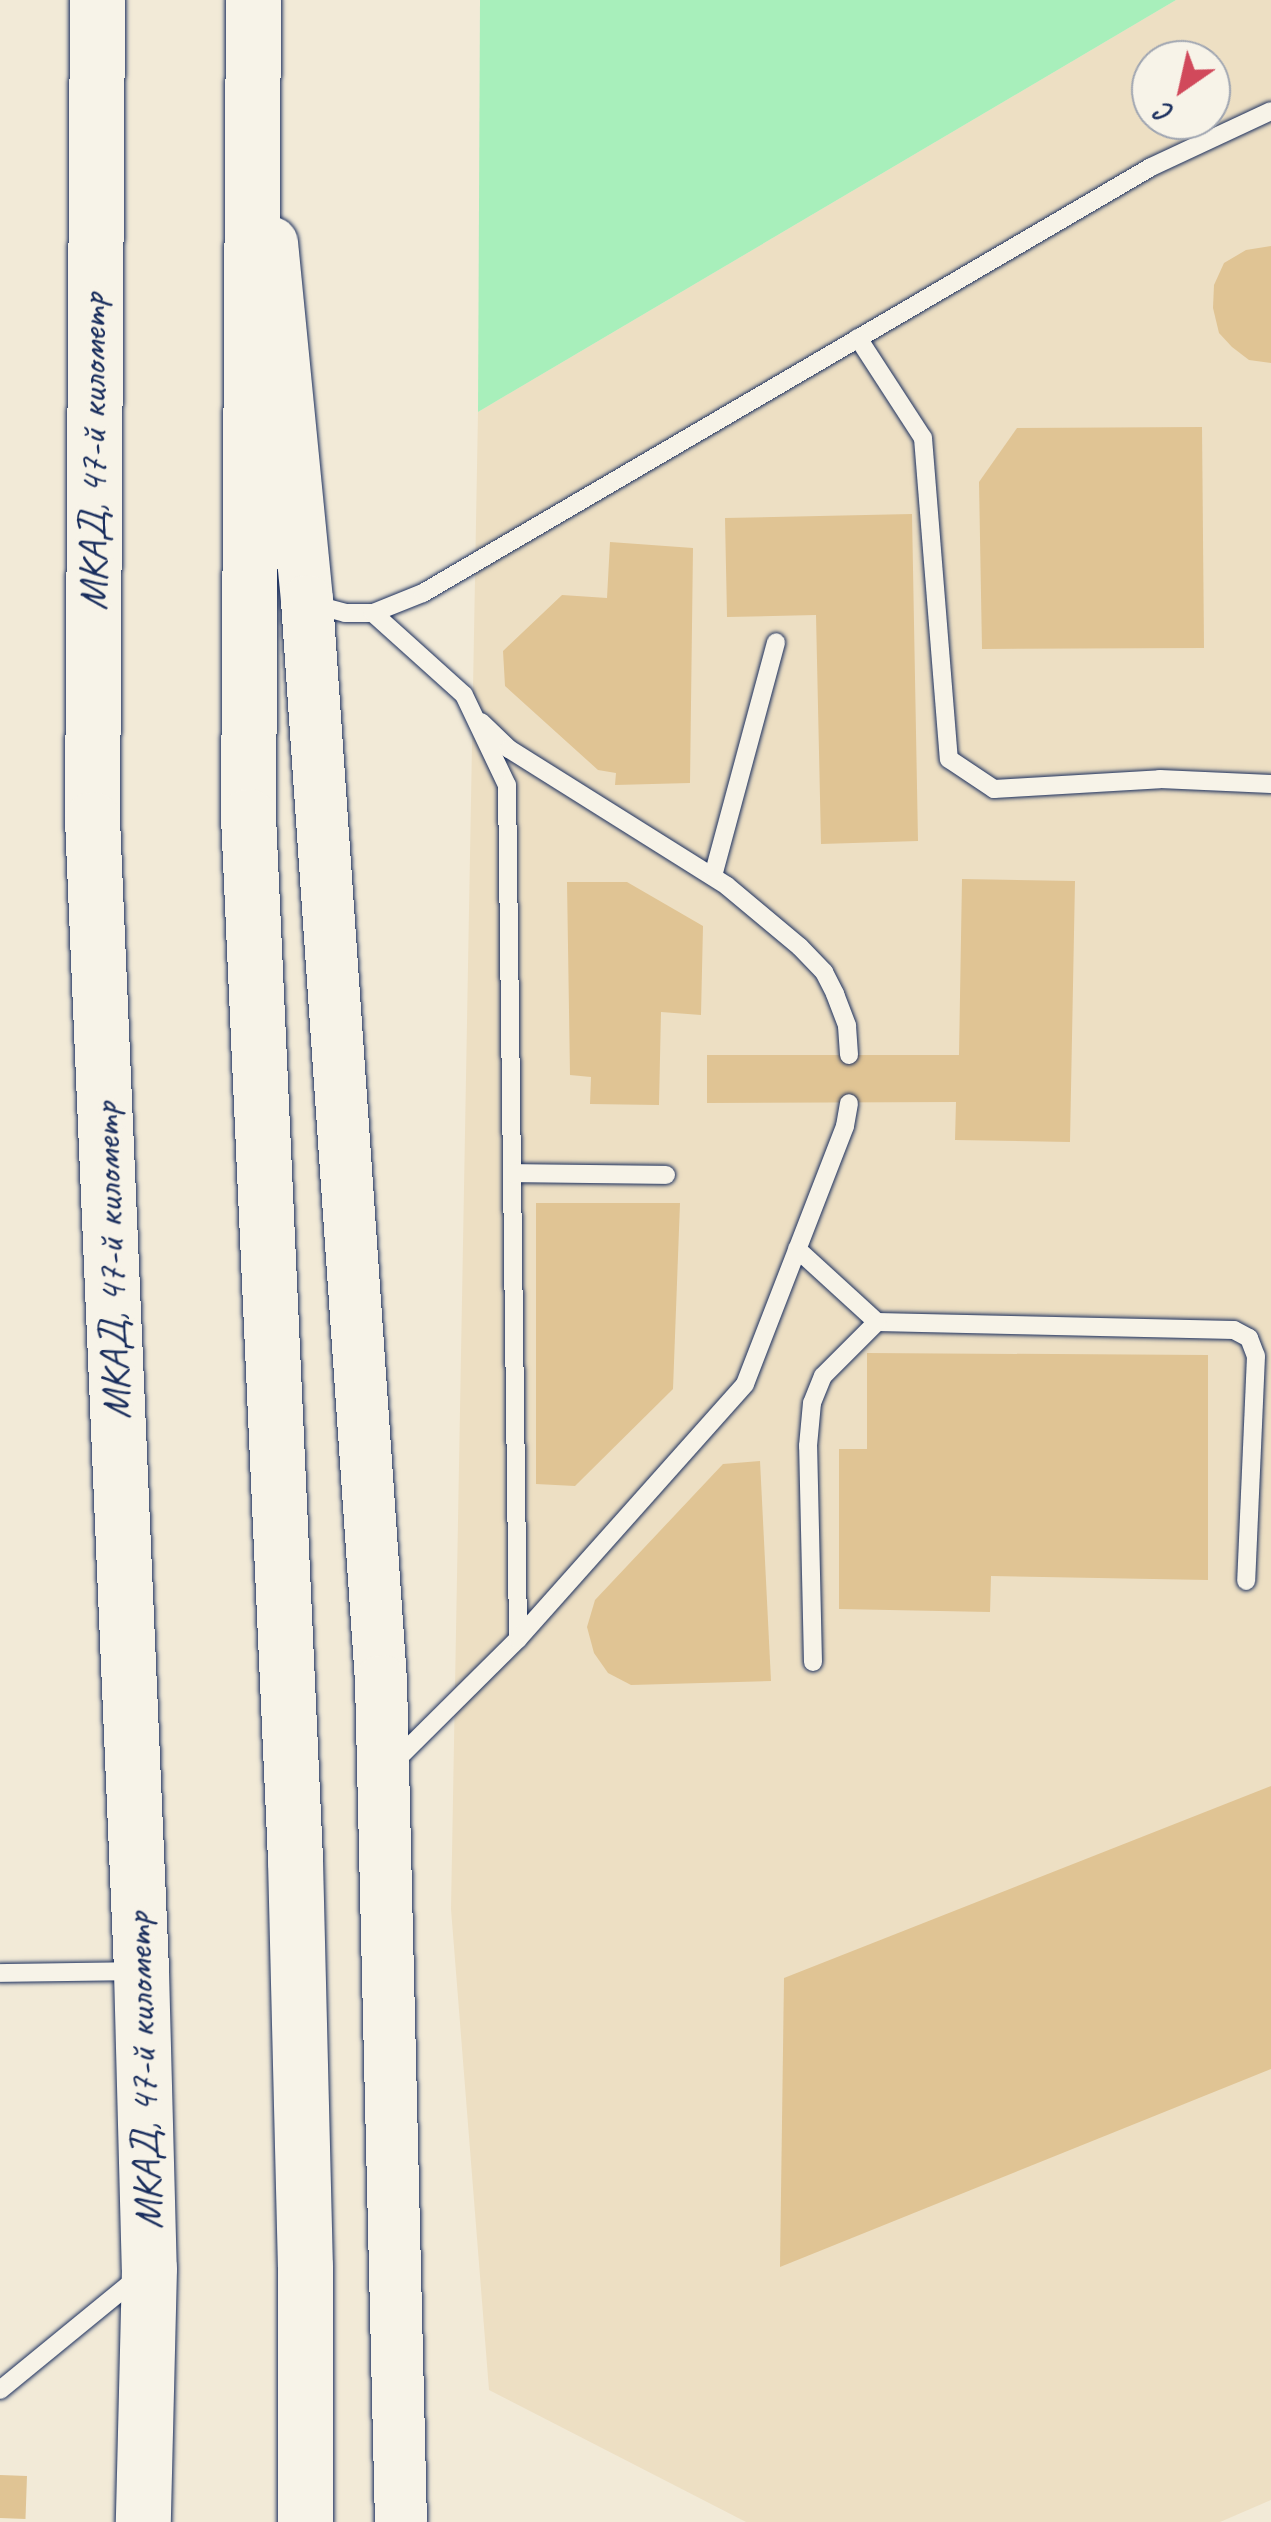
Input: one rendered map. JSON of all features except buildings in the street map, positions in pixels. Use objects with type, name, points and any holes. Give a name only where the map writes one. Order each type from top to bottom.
[{"type":"highway","name":"МКАД, 47-й километр","points":[[97,0],[92,819],[141,1971],[149,2268],[143,2522]]},
{"type":"highway","points":[[252,21],[248,816],[295,1860],[305,2266],[305,2522]]},
{"type":"main road","points":[[252,21],[306,602],[381,1682],[401,2522]]},
{"type":"lane","points":[[306,602],[344,612],[373,613],[423,593],[1151,166],[1271,111]]},
{"type":"lane","points":[[858,338],[923,438],[949,759],[994,789],[1160,779],[1271,784]]},
{"type":"lane","points":[[373,613],[464,695],[507,785],[518,1639]]},
{"type":"lane","points":[[713,876],[776,642]]},
{"type":"lane","points":[[473,714],[509,748],[713,876],[824,972],[847,1026],[850,1055]]},
{"type":"lane","points":[[383,1773],[518,1639],[745,1384],[846,1126],[849,1103]]},
{"type":"lane","points":[[513,1174],[666,1176]]},
{"type":"lane","points":[[797,1249],[877,1322],[1234,1330],[1249,1338],[1256,1356],[1246,1581]]},
{"type":"lane","points":[[813,1662],[808,1446],[812,1404],[822,1376],[877,1322]]},
{"type":"lane","points":[[0,1973],[141,1971]]},
{"type":"lane","points":[[0,2390],[149,2268]]},
{"type":"shaded area","points":[[1176,0],[1271,0],[1271,2500],[1220,2522],[746,2522],[489,2390],[451,1909],[478,412]]},
{"type":"green space","points":[[480,0],[1176,0],[478,412]]}]
